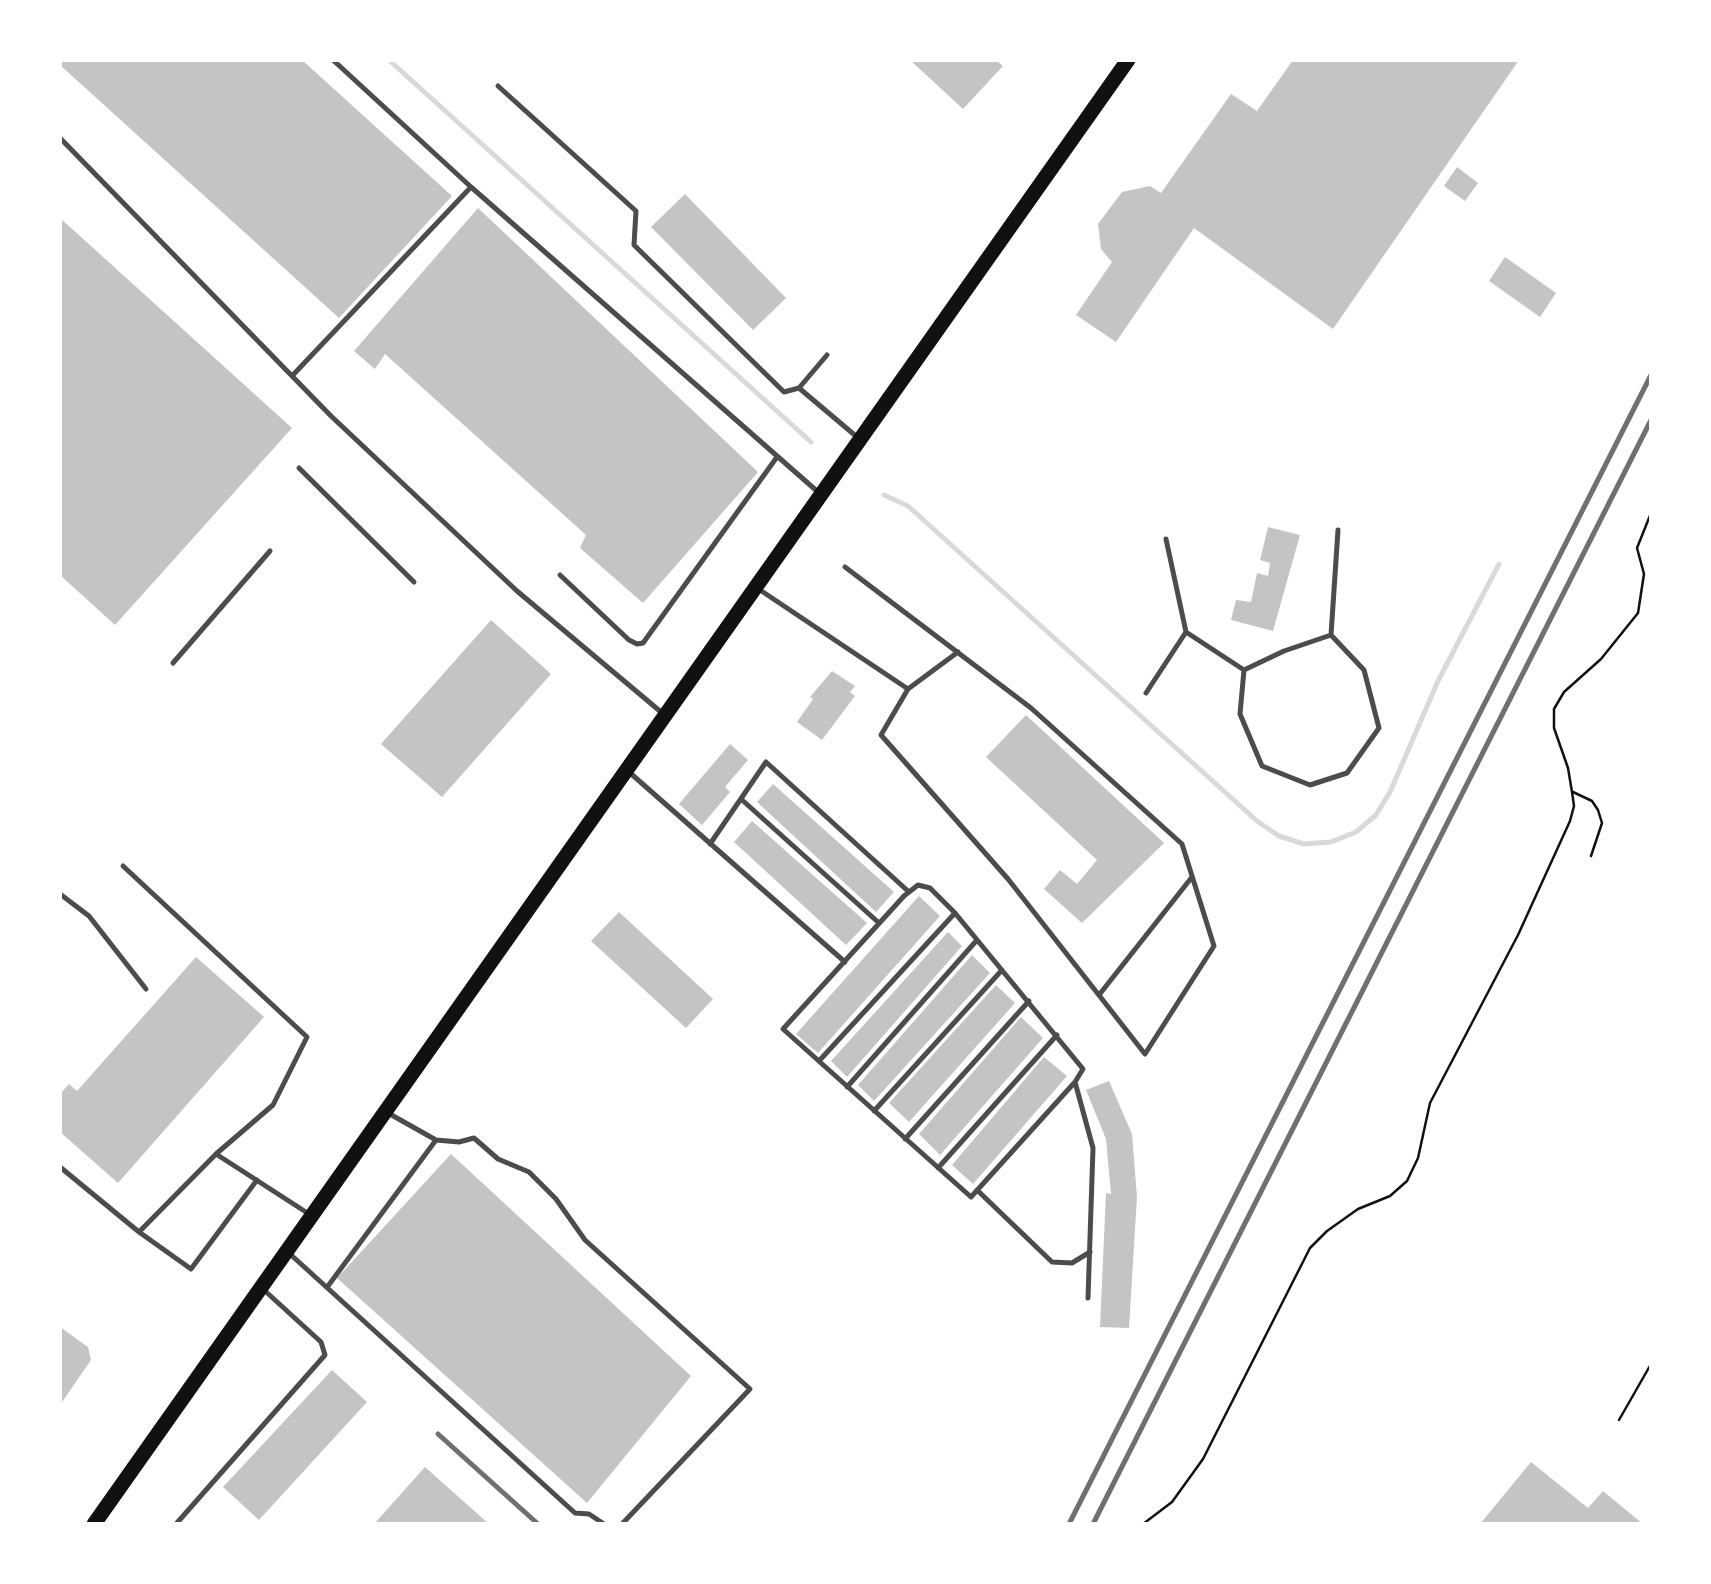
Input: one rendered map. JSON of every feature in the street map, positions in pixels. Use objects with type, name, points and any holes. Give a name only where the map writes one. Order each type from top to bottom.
[{"type":"main road","points":[[99,1522],[1128,60]]},
{"type":"lane","points":[[334,60],[471,187],[820,494]]},
{"type":"lane","points":[[498,86],[636,211],[634,245],[784,392],[799,388],[826,355]]},
{"type":"lane","points":[[60,138],[292,376],[518,592],[665,716]]},
{"type":"lane","points":[[292,376],[471,187]]},
{"type":"lane","points":[[799,388],[860,439]]},
{"type":"lane","points":[[560,575],[629,640],[643,643],[777,457]]},
{"type":"lane","points":[[300,468],[414,582]]},
{"type":"lane","points":[[1244,670],[1240,714],[1262,766],[1310,785],[1347,772],[1379,728],[1364,670],[1331,636],[1338,530]]},
{"type":"lane","points":[[1166,539],[1186,632],[1244,670]]},
{"type":"lane","points":[[173,663],[270,551]]},
{"type":"lane","points":[[845,567],[958,651],[1031,708],[1182,844],[1214,946],[1145,1054],[1008,879],[881,735],[908,689],[958,651]]},
{"type":"lane","points":[[756,587],[908,689]]},
{"type":"lane","points":[[1146,692],[1186,632]]},
{"type":"lane","points":[[1244,670],[1284,651],[1331,636]]},
{"type":"lane","points":[[710,844],[766,762],[909,892]]},
{"type":"lane","points":[[627,770],[844,962]]},
{"type":"lane","points":[[741,799],[879,924]]},
{"type":"lane","points":[[123,866],[307,1038],[273,1105],[216,1154],[140,1232]]},
{"type":"lane","points":[[1098,994],[1192,877]]},
{"type":"lane","points":[[918,885],[924,885],[955,913],[1083,1069],[971,1197],[783,1029],[918,885]]},
{"type":"lane","points":[[60,894],[89,916],[146,989]]},
{"type":"lane","points":[[820,1062],[955,913]]},
{"type":"lane","points":[[847,1086],[977,940]]},
{"type":"lane","points":[[874,1111],[1002,970]]},
{"type":"lane","points":[[905,1139],[1029,1001]]},
{"type":"lane","points":[[938,1168],[1057,1035]]},
{"type":"lane","points":[[1074,1082],[1093,1148],[1088,1298]]},
{"type":"lane","points":[[386,1111],[436,1140],[459,1142],[474,1138],[498,1159],[529,1172],[556,1198],[585,1240],[750,1389],[622,1524]]},
{"type":"lane","points":[[328,1288],[436,1140]]},
{"type":"lane","points":[[216,1154],[312,1216]]},
{"type":"lane","points":[[60,1166],[191,1269],[258,1180]]},
{"type":"lane","points":[[977,1190],[1052,1262],[1072,1263],[1090,1252]]},
{"type":"lane","points":[[287,1251],[575,1513],[588,1514],[604,1524]]},
{"type":"lane","points":[[176,1524],[325,1356],[321,1342],[261,1288]]},
{"type":"path","points":[[1143,1524],[1172,1502],[1203,1459],[1310,1248],[1327,1230],[1390,1196],[1407,1182],[1418,1158],[1430,1103],[1518,935],[1570,821],[1572,792],[1554,728],[1554,709],[1564,692],[1601,659],[1638,613],[1644,574],[1636,548],[1651,513]]},
{"type":"path","points":[[1644,574],[1651,566]]},
{"type":"path","points":[[1572,792],[1582,794],[1598,810],[1602,823],[1592,856]]},
{"type":"path","points":[[1619,1420],[1651,1364]]},
{"type":"building","points":[[60,60],[302,60],[452,196],[339,318],[60,65]]},
{"type":"building","points":[[910,60],[996,60],[1003,66],[963,109]]},
{"type":"building","points":[[1293,60],[1519,60],[1333,329],[1194,228],[1116,342],[1076,315],[1112,262],[1101,249],[1098,224],[1122,192],[1150,186],[1161,193],[1231,94],[1257,111]]},
{"type":"building","points":[[1457,167],[1478,183],[1465,201],[1444,186]]},
{"type":"building","points":[[685,194],[786,298],[753,330],[651,227]]},
{"type":"building","points":[[478,208],[758,472],[643,603],[580,548],[586,535],[385,354],[375,369],[354,351]]},
{"type":"building","points":[[60,218],[292,428],[115,625],[60,575]]},
{"type":"building","points":[[1505,257],[1556,293],[1540,317],[1489,281]]},
{"type":"building","points":[[1268,527],[1300,535],[1273,631],[1231,620],[1236,600],[1251,602],[1257,573],[1268,576],[1270,563],[1260,560]]},
{"type":"building","points":[[491,620],[551,674],[442,797],[381,744]]},
{"type":"building","points":[[832,671],[855,686],[850,692],[855,696],[822,740],[797,722],[813,699],[810,697]]},
{"type":"building","points":[[1026,715],[1164,843],[1082,923],[1044,889],[1060,870],[1077,884],[1097,860],[986,757]]},
{"type":"building","points":[[730,744],[748,760],[725,787],[730,792],[702,825],[679,804]]},
{"type":"building","points":[[773,784],[894,892],[876,912],[757,802]]},
{"type":"building","points":[[752,821],[867,923],[846,945],[734,842]]},
{"type":"building","points":[[919,896],[940,916],[818,1053],[796,1034]]},
{"type":"building","points":[[619,912],[713,999],[686,1028],[591,941]]},
{"type":"building","points":[[948,932],[962,946],[847,1077],[831,1061]]},
{"type":"building","points":[[972,955],[990,973],[874,1101],[858,1085]]},
{"type":"building","points":[[196,957],[264,1017],[118,1183],[60,1132],[60,1094],[69,1084],[77,1091]]},
{"type":"building","points":[[996,985],[1015,1003],[909,1122],[889,1103]]},
{"type":"building","points":[[1021,1017],[1043,1038],[940,1155],[919,1134]]},
{"type":"building","points":[[1044,1057],[1067,1076],[973,1184],[952,1165]]},
{"type":"building","points":[[1109,1081],[1132,1134],[1137,1197],[1129,1328],[1100,1327],[1106,1193],[1111,1194],[1106,1139],[1086,1090]]},
{"type":"building","points":[[451,1154],[691,1376],[587,1503],[337,1278]]},
{"type":"building","points":[[60,1327],[88,1347],[91,1360],[60,1405]]},
{"type":"building","points":[[332,1370],[367,1402],[259,1520],[223,1487]]},
{"type":"building","points":[[1531,1462],[1588,1508],[1603,1491],[1643,1524],[1480,1524]]},
{"type":"building","points":[[425,1467],[489,1524],[374,1524]]},
{"type":"waterway","points":[[389,60],[811,442]]},
{"type":"waterway","points":[[884,495],[908,506],[1257,821],[1279,836],[1304,844],[1331,842],[1356,832],[1376,815],[1390,792],[1438,681],[1499,564]]},
{"type":"railway","points":[[1069,1524],[1651,375]]},
{"type":"railway","points":[[1093,1524],[1651,420]]},
{"type":"railway","points":[[438,1434],[538,1524]]}]
